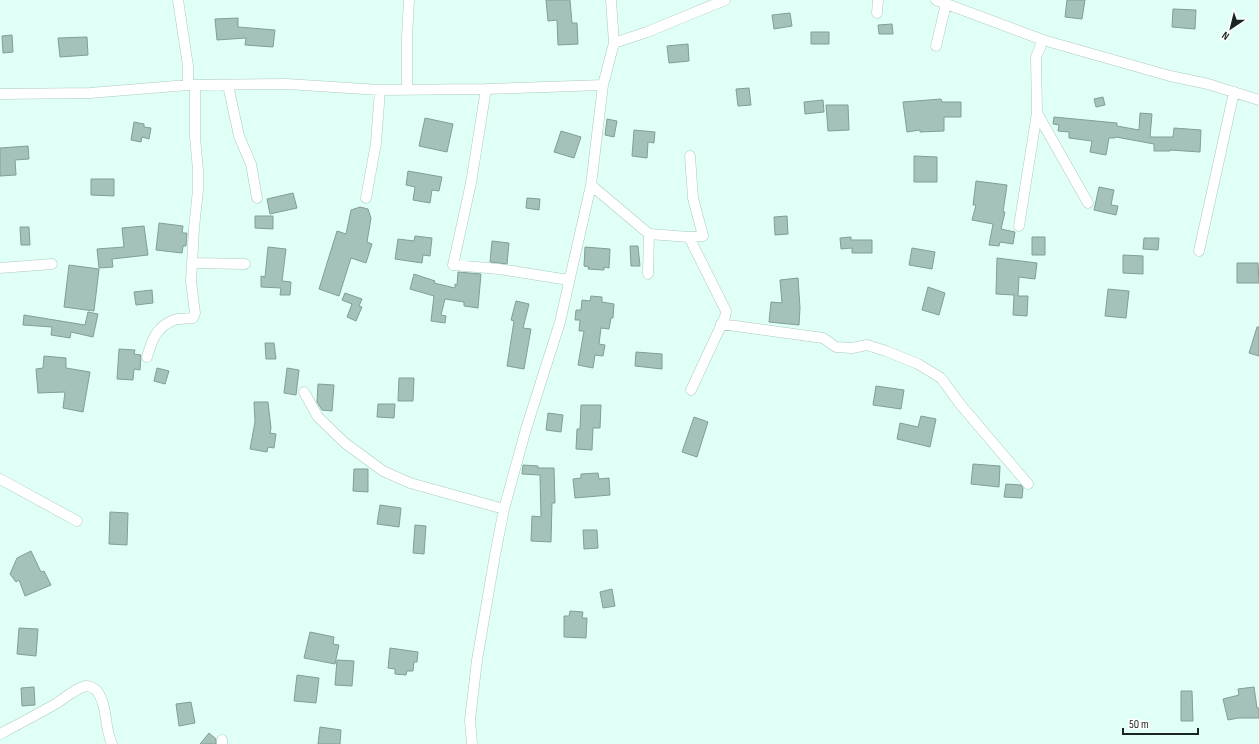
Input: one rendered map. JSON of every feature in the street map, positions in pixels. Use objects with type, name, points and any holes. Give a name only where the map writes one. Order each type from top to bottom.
[{"type":"street","points":[[147,357],[153,338],[162,327],[175,320],[193,318],[196,313],[191,281],[198,190],[198,170],[192,85],[178,0]]},
{"type":"street","points":[[406,90],[409,0]]},
{"type":"street","points":[[472,744],[470,720],[477,660],[504,509],[526,429],[560,322],[591,185],[603,85],[614,43],[612,0]]},
{"type":"street","points":[[614,43],[647,32],[725,0]]},
{"type":"street","points":[[878,0],[878,13]]},
{"type":"street","points":[[936,46],[941,2],[1043,40],[1170,76],[1208,84],[1259,100]]},
{"type":"street","points":[[1019,226],[1036,113],[1036,57],[1043,40]]},
{"type":"street","points":[[0,94],[90,93],[192,85],[287,84],[380,90],[486,89],[603,85]]},
{"type":"street","points":[[228,85],[239,136],[251,164],[257,198]]},
{"type":"street","points":[[486,89],[471,183],[453,265],[499,269],[569,280]]},
{"type":"street","points":[[366,198],[376,143],[380,90]]},
{"type":"street","points":[[1199,251],[1234,92]]},
{"type":"street","points":[[1036,113],[1088,203]]},
{"type":"street","points":[[591,185],[649,234],[688,237],[703,236],[693,198],[690,156]]},
{"type":"street","points":[[648,274],[649,234]]},
{"type":"street","points":[[688,237],[726,311],[725,317],[691,390]]},
{"type":"street","points":[[192,263],[245,264]]},
{"type":"street","points":[[0,268],[52,264]]},
{"type":"street","points":[[721,324],[824,338],[836,347],[852,348],[867,345],[918,364],[941,378],[960,404],[1028,484]]},
{"type":"street","points":[[304,392],[318,417],[345,443],[383,472],[410,483],[504,509]]},
{"type":"street","points":[[0,479],[77,521]]},
{"type":"street","points":[[0,734],[36,716],[76,691],[88,686],[94,688],[98,692],[105,709],[109,737],[112,744]]},
{"type":"building","points":[[546,0],[570,0],[572,23],[577,23],[578,44],[558,45],[557,20],[548,21]]},
{"type":"building","points":[[1067,0],[1085,0],[1082,19],[1065,17]]},
{"type":"building","points":[[1173,9],[1196,10],[1195,29],[1172,27]]},
{"type":"building","points":[[790,13],[792,26],[774,29],[772,15]]},
{"type":"building","points":[[238,18],[238,27],[275,30],[273,47],[245,45],[246,38],[217,40],[215,19]]},
{"type":"building","points":[[892,24],[893,34],[879,34],[878,25]]},
{"type":"building","points":[[811,32],[829,32],[829,44],[811,44]]},
{"type":"building","points":[[12,35],[13,52],[3,53],[2,36]]},
{"type":"building","points":[[87,37],[88,55],[60,57],[58,38]]},
{"type":"building","points":[[688,44],[689,61],[669,63],[667,46]]},
{"type":"building","points":[[749,88],[751,105],[738,106],[736,89]]},
{"type":"building","points":[[1103,97],[1105,105],[1096,107],[1094,99]]},
{"type":"building","points":[[941,99],[942,102],[961,102],[961,117],[944,117],[944,131],[920,132],[920,130],[907,132],[903,102]]},
{"type":"building","points":[[823,100],[824,112],[805,114],[804,102]]},
{"type":"building","points":[[826,105],[848,105],[849,130],[828,131]]},
{"type":"building","points":[[1140,113],[1152,114],[1150,137],[1173,137],[1174,128],[1201,130],[1200,152],[1170,150],[1154,151],[1154,144],[1116,137],[1109,138],[1106,155],[1090,152],[1092,141],[1069,138],[1069,132],[1058,131],[1059,125],[1053,124],[1054,117],[1117,123],[1117,126],[1139,130]]},
{"type":"building","points":[[425,118],[453,124],[447,152],[419,146]]},
{"type":"building","points":[[607,119],[617,121],[614,137],[605,135]]},
{"type":"building","points":[[134,122],[144,124],[144,127],[151,128],[149,139],[142,137],[141,142],[131,140]]},
{"type":"building","points":[[634,130],[655,132],[654,143],[648,142],[647,158],[632,156]]},
{"type":"building","points":[[561,131],[581,137],[574,158],[554,152]]},
{"type":"building","points":[[28,146],[29,159],[15,160],[16,175],[0,176],[0,148]]},
{"type":"building","points":[[914,156],[937,157],[937,182],[914,182]]},
{"type":"building","points":[[408,171],[442,177],[439,191],[432,190],[430,203],[413,200],[415,187],[406,185]]},
{"type":"building","points":[[91,179],[114,179],[114,196],[91,195]]},
{"type":"building","points":[[976,181],[1007,185],[1003,212],[1005,212],[1001,229],[1015,232],[1013,244],[1000,242],[999,246],[989,245],[993,224],[972,220],[976,205],[973,205]]},
{"type":"building","points":[[1099,187],[1114,190],[1111,205],[1118,206],[1116,215],[1094,210]]},
{"type":"building","points":[[293,193],[297,208],[270,214],[267,199]]},
{"type":"building","points":[[527,198],[540,199],[539,210],[526,208]]},
{"type":"building","points":[[360,207],[368,209],[371,218],[367,242],[372,244],[366,263],[351,258],[339,296],[319,289],[337,231],[346,234],[351,210]]},
{"type":"building","points":[[255,216],[273,216],[273,229],[255,228]]},
{"type":"building","points":[[787,216],[788,234],[775,235],[774,217]]},
{"type":"building","points":[[159,223],[183,226],[182,233],[187,233],[186,246],[183,246],[182,253],[156,250]]},
{"type":"building","points":[[144,226],[148,255],[112,259],[113,267],[99,268],[97,249],[124,247],[122,228]]},
{"type":"building","points":[[20,227],[29,227],[30,245],[21,245]]},
{"type":"building","points":[[415,236],[432,238],[430,256],[423,255],[422,263],[395,259],[398,239],[414,241]]},
{"type":"building","points":[[851,237],[851,240],[872,240],[872,253],[852,253],[852,248],[841,249],[840,238]]},
{"type":"building","points":[[1032,237],[1045,237],[1045,255],[1032,255]]},
{"type":"building","points":[[1144,238],[1159,238],[1158,250],[1143,249]]},
{"type":"building","points":[[492,241],[509,243],[507,264],[490,262]]},
{"type":"building","points":[[630,246],[638,246],[640,266],[631,266]]},
{"type":"building","points":[[268,247],[286,249],[282,281],[291,282],[290,295],[280,295],[281,288],[261,287],[261,276],[265,277]]},
{"type":"building","points":[[585,247],[610,249],[609,268],[604,267],[604,270],[588,269],[589,267],[584,266]]},
{"type":"building","points":[[912,248],[935,252],[932,269],[909,265]]},
{"type":"building","points":[[1123,255],[1143,256],[1143,274],[1123,273]]},
{"type":"building","points":[[997,258],[1037,263],[1035,279],[1019,277],[1018,296],[1028,296],[1027,316],[1013,315],[1014,295],[996,294]]},
{"type":"building","points":[[1237,263],[1258,263],[1259,283],[1237,283]]},
{"type":"building","points":[[69,265],[99,269],[94,311],[64,307]]},
{"type":"building","points":[[458,272],[481,274],[478,308],[464,306],[464,302],[445,299],[441,315],[446,316],[445,323],[431,321],[434,296],[410,289],[414,274],[435,281],[434,283],[455,288],[455,284],[457,285]]},
{"type":"building","points":[[798,278],[800,308],[799,325],[769,322],[771,302],[782,303],[780,280]]},
{"type":"building","points":[[928,287],[945,293],[939,315],[922,310]]},
{"type":"building","points":[[1108,289],[1129,291],[1126,318],[1105,316]]},
{"type":"building","points":[[152,290],[153,303],[136,305],[134,292]]},
{"type":"building","points":[[345,293],[362,299],[359,306],[362,307],[356,321],[347,317],[352,304],[342,300]]},
{"type":"building","points":[[591,296],[602,297],[602,302],[614,304],[613,318],[611,318],[609,329],[601,328],[599,344],[605,345],[603,356],[595,355],[593,368],[578,365],[584,331],[579,331],[580,320],[575,320],[576,310],[581,310],[582,300],[590,301]]},
{"type":"building","points":[[516,301],[529,304],[523,328],[531,329],[524,369],[507,366],[514,321],[511,320]]},
{"type":"building","points":[[88,312],[98,314],[93,337],[71,332],[70,338],[51,335],[52,327],[23,325],[24,315],[85,325]]},
{"type":"building","points":[[1257,327],[1259,327],[1259,356],[1249,353]]},
{"type":"building","points":[[265,343],[274,343],[276,359],[266,359]]},
{"type":"building","points":[[119,349],[135,350],[134,354],[141,355],[140,370],[134,369],[133,380],[117,379]]},
{"type":"building","points":[[636,352],[662,354],[662,369],[635,366]]},
{"type":"building","points":[[44,356],[66,358],[66,368],[90,372],[83,412],[63,408],[65,392],[38,393],[36,369],[43,368]]},
{"type":"building","points":[[157,368],[169,371],[165,384],[154,381]]},
{"type":"building","points":[[287,368],[299,370],[296,395],[284,393]]},
{"type":"building","points":[[399,378],[414,378],[413,401],[398,401]]},
{"type":"building","points":[[318,384],[334,385],[332,411],[322,410],[317,402]]},
{"type":"building","points":[[876,386],[904,390],[901,409],[873,405]]},
{"type":"building","points":[[254,402],[268,402],[271,428],[270,433],[276,434],[274,448],[268,447],[267,452],[250,449],[255,422]]},
{"type":"building","points":[[378,404],[395,404],[394,418],[377,417]]},
{"type":"building","points":[[581,405],[601,405],[600,428],[593,428],[592,450],[576,449],[577,429],[580,429]]},
{"type":"building","points":[[548,413],[563,415],[561,432],[546,430]]},
{"type":"building","points":[[921,416],[936,419],[930,447],[897,439],[900,423],[918,427]]},
{"type":"building","points":[[694,417],[708,422],[697,457],[682,452]]},
{"type":"building","points":[[973,464],[1000,466],[999,487],[971,484]]},
{"type":"building","points":[[523,465],[538,466],[538,468],[554,468],[555,503],[552,503],[551,542],[531,541],[532,516],[541,517],[540,475],[522,474]]},
{"type":"building","points":[[354,469],[368,469],[368,492],[353,491]]},
{"type":"building","points":[[598,473],[599,479],[609,478],[610,495],[575,498],[573,479],[581,478],[581,474]]},
{"type":"building","points":[[1006,484],[1021,485],[1023,488],[1022,498],[1004,497]]},
{"type":"building","points":[[380,505],[401,508],[399,527],[377,524]]},
{"type":"building","points":[[110,512],[128,513],[127,545],[109,544]]},
{"type":"building","points":[[415,525],[426,526],[424,554],[413,553]]},
{"type":"building","points":[[583,530],[597,530],[598,548],[584,549]]},
{"type":"building","points":[[31,551],[41,572],[44,571],[51,585],[25,596],[19,580],[16,582],[10,574],[17,558]]},
{"type":"building","points":[[612,589],[615,606],[603,608],[600,592]]},
{"type":"building","points":[[570,611],[583,612],[582,618],[587,618],[586,638],[564,637],[564,616],[569,616]]},
{"type":"building","points":[[19,628],[38,629],[36,656],[17,654]]},
{"type":"building","points":[[310,632],[334,637],[333,644],[339,645],[335,664],[304,658]]},
{"type":"building","points":[[390,648],[418,652],[417,662],[414,662],[413,671],[407,671],[406,675],[395,674],[395,669],[388,668]]},
{"type":"building","points":[[337,660],[354,661],[352,686],[335,685]]},
{"type":"building","points":[[297,675],[319,678],[316,703],[294,701]]},
{"type":"building","points":[[34,687],[35,705],[22,706],[21,688]]},
{"type":"building","points":[[1254,687],[1257,708],[1259,708],[1259,718],[1238,718],[1228,720],[1223,699],[1239,695],[1238,689]]},
{"type":"building","points":[[1181,691],[1192,691],[1193,721],[1181,721]]},
{"type":"building","points":[[191,702],[195,723],[179,726],[176,704]]},
{"type":"building","points":[[320,727],[341,730],[340,744],[318,744]]},
{"type":"building","points":[[209,733],[216,739],[216,744],[200,744]]}]
